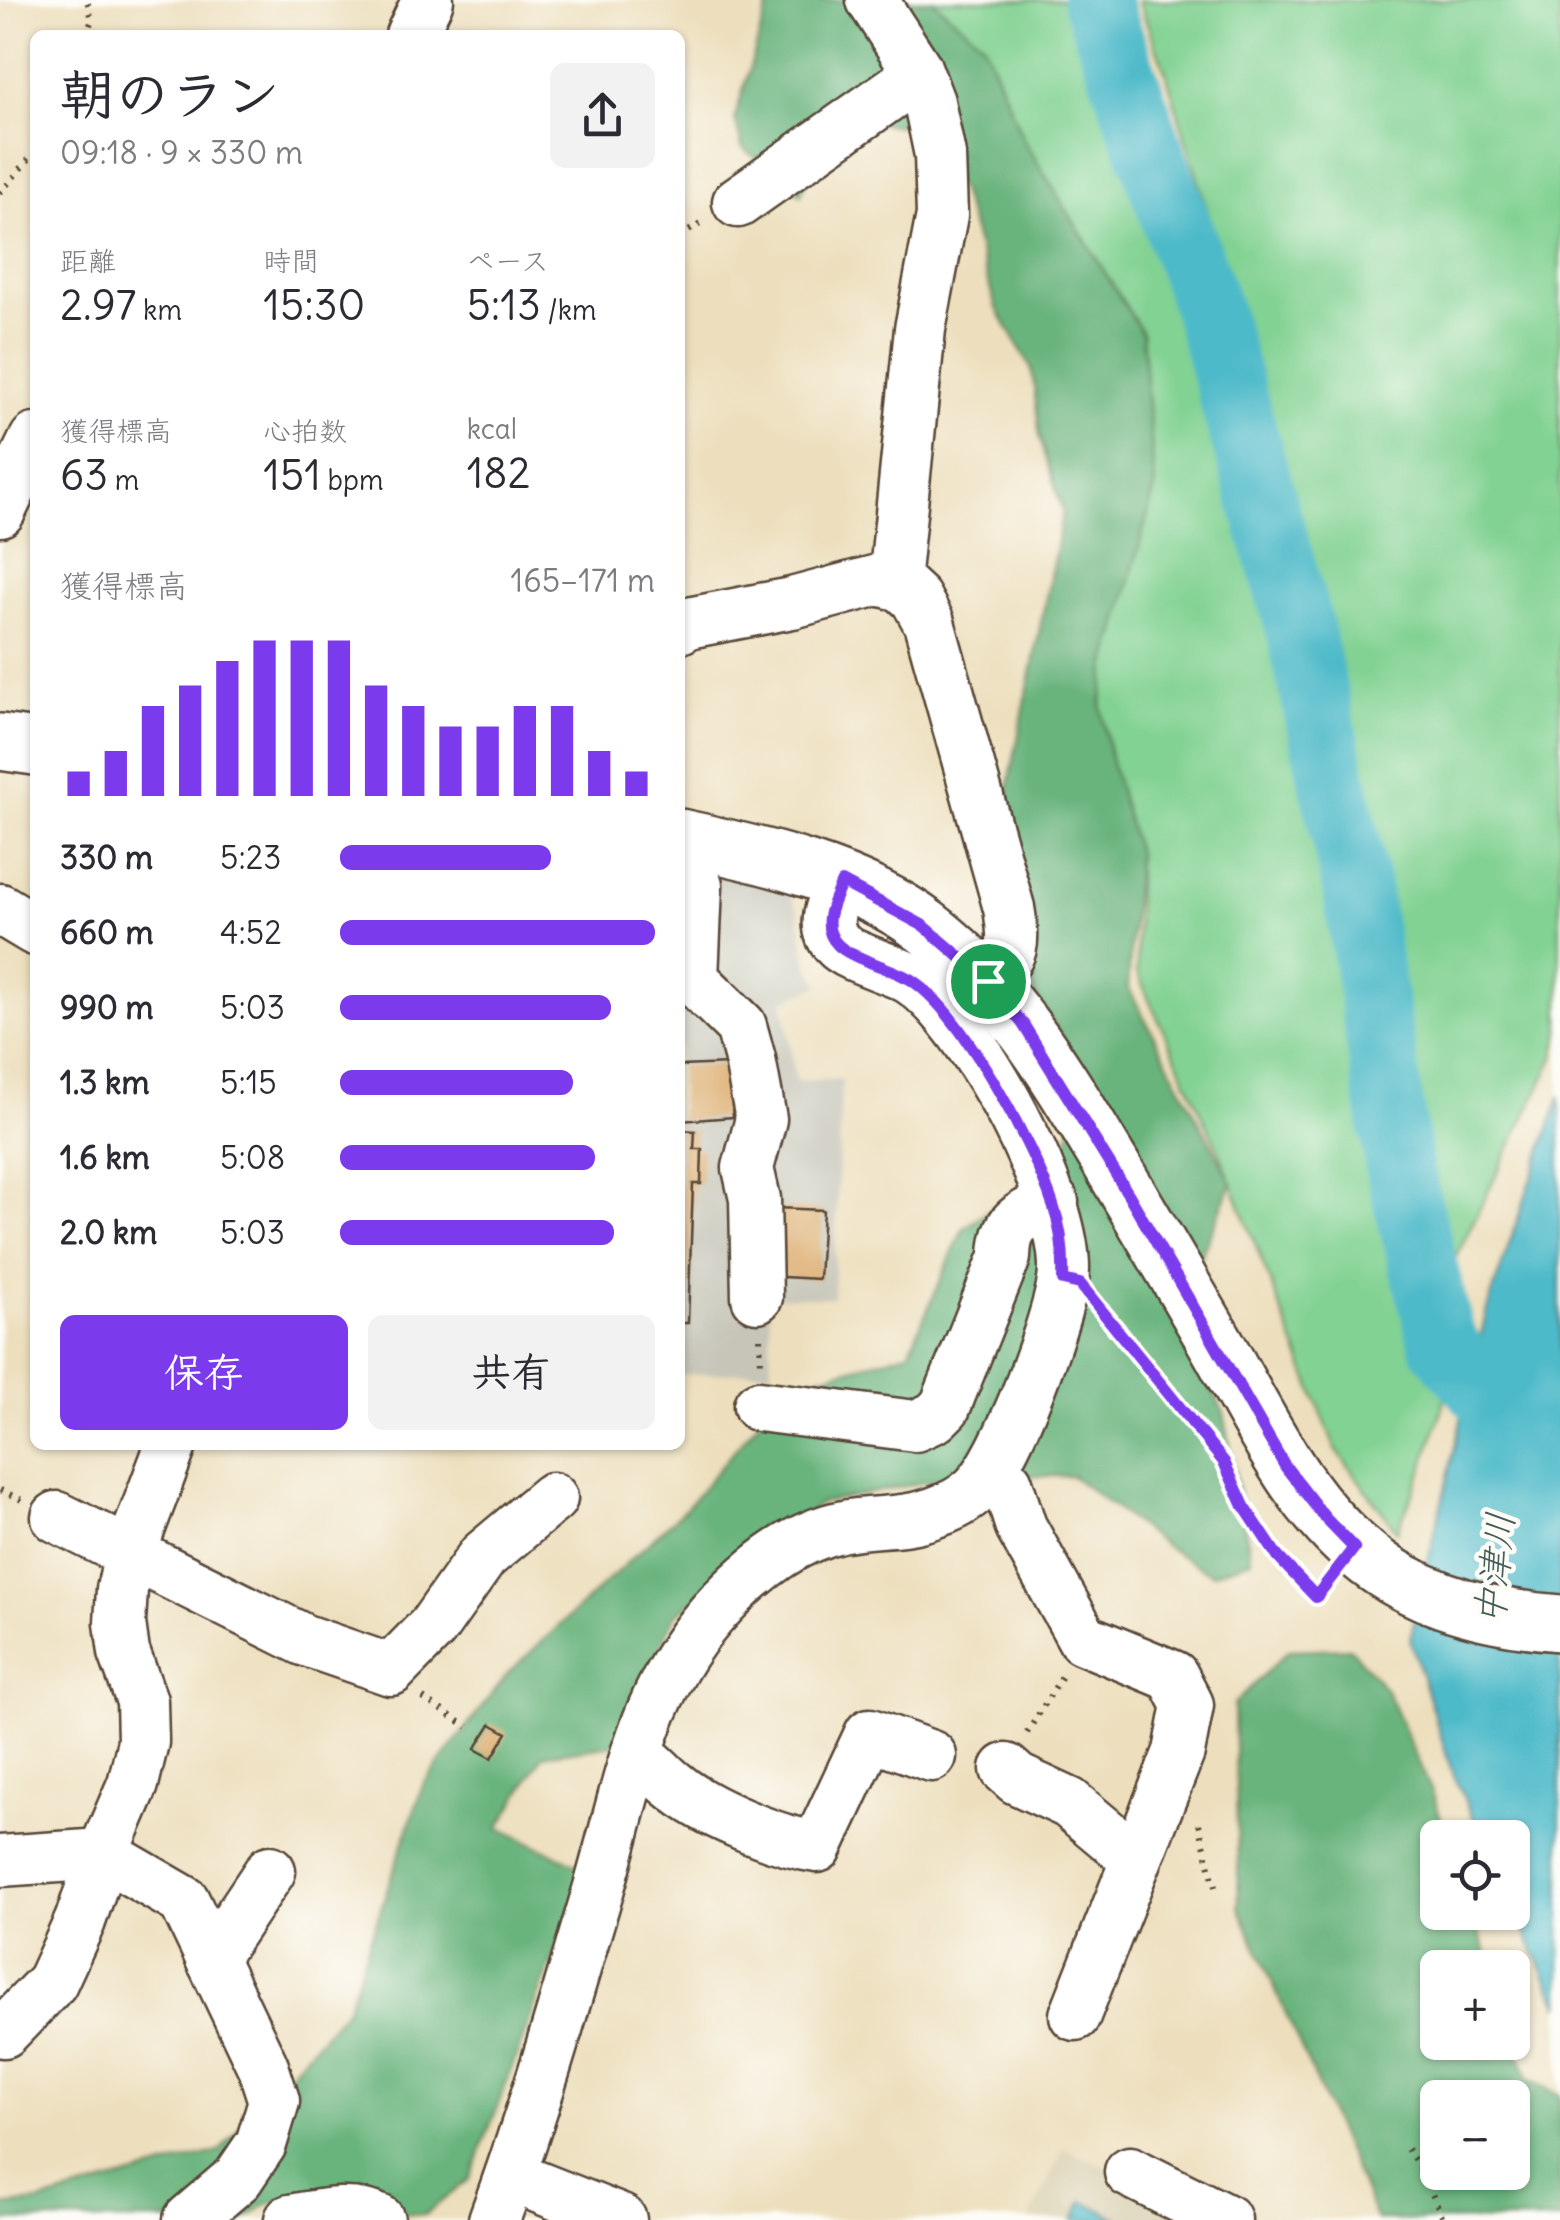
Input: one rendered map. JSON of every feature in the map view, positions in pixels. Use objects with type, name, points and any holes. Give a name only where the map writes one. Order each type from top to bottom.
[{"type":"main road","points":[[0,742],[30,746]]},
{"type":"main road","points":[[685,838],[732,848],[842,882],[924,926],[988,981],[1054,1069],[1285,1466],[1325,1518],[1363,1555],[1416,1588],[1506,1616],[1560,1623]]},
{"type":"street","points":[[413,30],[428,0]]},
{"type":"street","points":[[872,0],[918,75],[929,102],[940,156],[942,215],[920,328],[894,582]]},
{"type":"street","points":[[738,202],[918,75]]},
{"type":"street","points":[[30,450],[0,512],[30,528]]},
{"type":"street","points":[[685,624],[868,581],[894,582],[916,598],[929,622],[1009,908],[1014,944],[1009,958],[988,981]]},
{"type":"street","points":[[685,869],[696,885],[693,980],[741,1026],[756,1089],[761,1119],[748,1168],[756,1199],[758,1297]]},
{"type":"street","points":[[621,2220],[502,2198],[652,1704],[696,1632],[724,1600],[777,1555],[804,1538],[832,1528],[934,1513],[964,1500],[990,1473],[1014,1426],[1063,1280],[1064,1255],[1053,1202],[988,1073],[945,1012],[913,981],[836,944],[828,912],[842,882]]},
{"type":"street","points":[[0,909],[30,927]]},
{"type":"street","points":[[760,1406],[915,1426],[935,1417],[945,1407],[1005,1256],[1006,1235],[1017,1219],[1053,1202]]},
{"type":"street","points":[[0,2032],[52,1982],[133,1784],[142,1742],[142,1701],[124,1652],[120,1623],[131,1551],[170,1450]]},
{"type":"street","points":[[990,1473],[1007,1484],[1021,1527],[1083,1639],[1174,1676],[1188,1705],[1180,1752],[1075,2016]]},
{"type":"street","points":[[57,1517],[304,1640],[391,1670],[432,1627],[482,1556],[552,1498]]},
{"type":"street","points":[[636,1754],[651,1761],[672,1785],[716,1810],[796,1844],[817,1847],[867,1730],[930,1756]]},
{"type":"street","points":[[1006,1769],[1017,1779],[1069,1803],[1136,1859]]},
{"type":"street","points":[[0,1861],[103,1854],[184,1901],[263,2067],[274,2101],[261,2144],[238,2178],[189,2220]]},
{"type":"street","points":[[211,1959],[270,1870]]},
{"type":"street","points":[[1130,2172],[1226,2220]]},
{"type":"street","points":[[290,2220],[331,2214],[366,2214],[379,2220]]},
{"type":"path","points":[[87,0],[92,20],[88,30]]},
{"type":"path","points":[[0,193],[30,158]]},
{"type":"path","points":[[1063,1280],[1080,1284],[1224,1462],[1244,1506],[1278,1557],[1316,1597],[1363,1555]]},
{"type":"path","points":[[758,1297],[763,1391],[760,1406]]},
{"type":"path","points":[[1006,1769],[1068,1666]]},
{"type":"path","points":[[391,1670],[426,1701],[468,1727]]},
{"type":"path","points":[[1407,2149],[1444,2220]]},
{"type":"shaded area","points":[[685,856],[786,887],[798,910],[808,964],[820,985],[783,1001],[796,1081],[842,1079],[833,1298],[769,1296],[771,1371],[685,1375]]},
{"type":"shaded area","points":[[1064,2148],[1220,2220],[1029,2220]]},
{"type":"green space","points":[[770,0],[932,0],[984,44],[1024,141],[1142,333],[1155,488],[1107,664],[1101,707],[1109,755],[1137,853],[1128,987],[1232,1183],[1175,1317],[1224,1413],[1251,1560],[1212,1574],[1168,1548],[1072,1476],[955,1476],[821,1503],[676,1614],[612,1745],[543,1755],[499,1828],[580,1866],[575,1900],[470,2179],[424,2215],[269,2203],[244,2220],[0,2220],[0,2206],[39,2202],[219,2152],[347,2008],[423,1785],[507,1674],[686,1508],[788,1386],[909,1352],[963,1229],[1063,1156],[1086,1076],[1027,982],[1035,957],[1007,794],[1063,512],[1040,438],[1032,369],[996,307],[960,189],[907,127],[824,115],[801,194],[742,147],[735,118]]},
{"type":"green space","points":[[932,0],[1062,0],[1117,83],[1273,581],[1330,826],[1359,1025],[1382,1148],[1446,1395],[1423,1469],[1397,1531],[1336,1450],[1219,1151],[1137,973],[1137,853],[1112,769],[1101,707],[1142,333],[1024,141],[984,44]]},
{"type":"green space","points":[[1138,0],[1560,0],[1560,1033],[1554,1058],[1456,1257],[1414,1143],[1393,1026],[1373,818],[1330,619],[1166,73]]},
{"type":"green space","points":[[1350,1648],[1386,1690],[1441,1820],[1420,1820],[1420,1930],[1478,1930],[1485,1950],[1420,1950],[1420,2060],[1522,2060],[1528,2079],[1530,2080],[1560,2095],[1560,2220],[1377,2220],[1239,1907],[1234,1704],[1289,1650]]},
{"type":"water","name":"中津川","points":[[1560,1096],[1560,2006],[1524,1930],[1530,1930],[1530,1820],[1474,1820],[1453,1775],[1410,1639],[1487,1309]]},
{"type":"water","points":[[1083,2201],[1121,2220],[1074,2220]]},
{"type":"building","points":[[729,1064],[733,1117],[685,1121],[685,1066]]},
{"type":"building","points":[[685,1130],[695,1131],[694,1149],[702,1149],[701,1184],[693,1184],[688,1323]]},
{"type":"building","points":[[776,1208],[823,1210],[819,1279],[765,1276]]},
{"type":"building","points":[[491,1724],[507,1733],[492,1758],[475,1749]]},
{"type":"waterway","points":[[1096,0],[1206,305],[1300,629],[1356,887],[1400,1172],[1443,1344],[1509,1421]]},
{"type":"route","points":[[842,882],[924,926],[988,981],[1054,1069],[1285,1466],[1354,1548],[1316,1597],[1278,1557],[1244,1506],[1224,1462],[1080,1284],[1063,1280],[1064,1255],[1053,1202],[1013,1120],[968,1042],[945,1012],[913,981],[836,944],[828,912],[842,882]]}]
